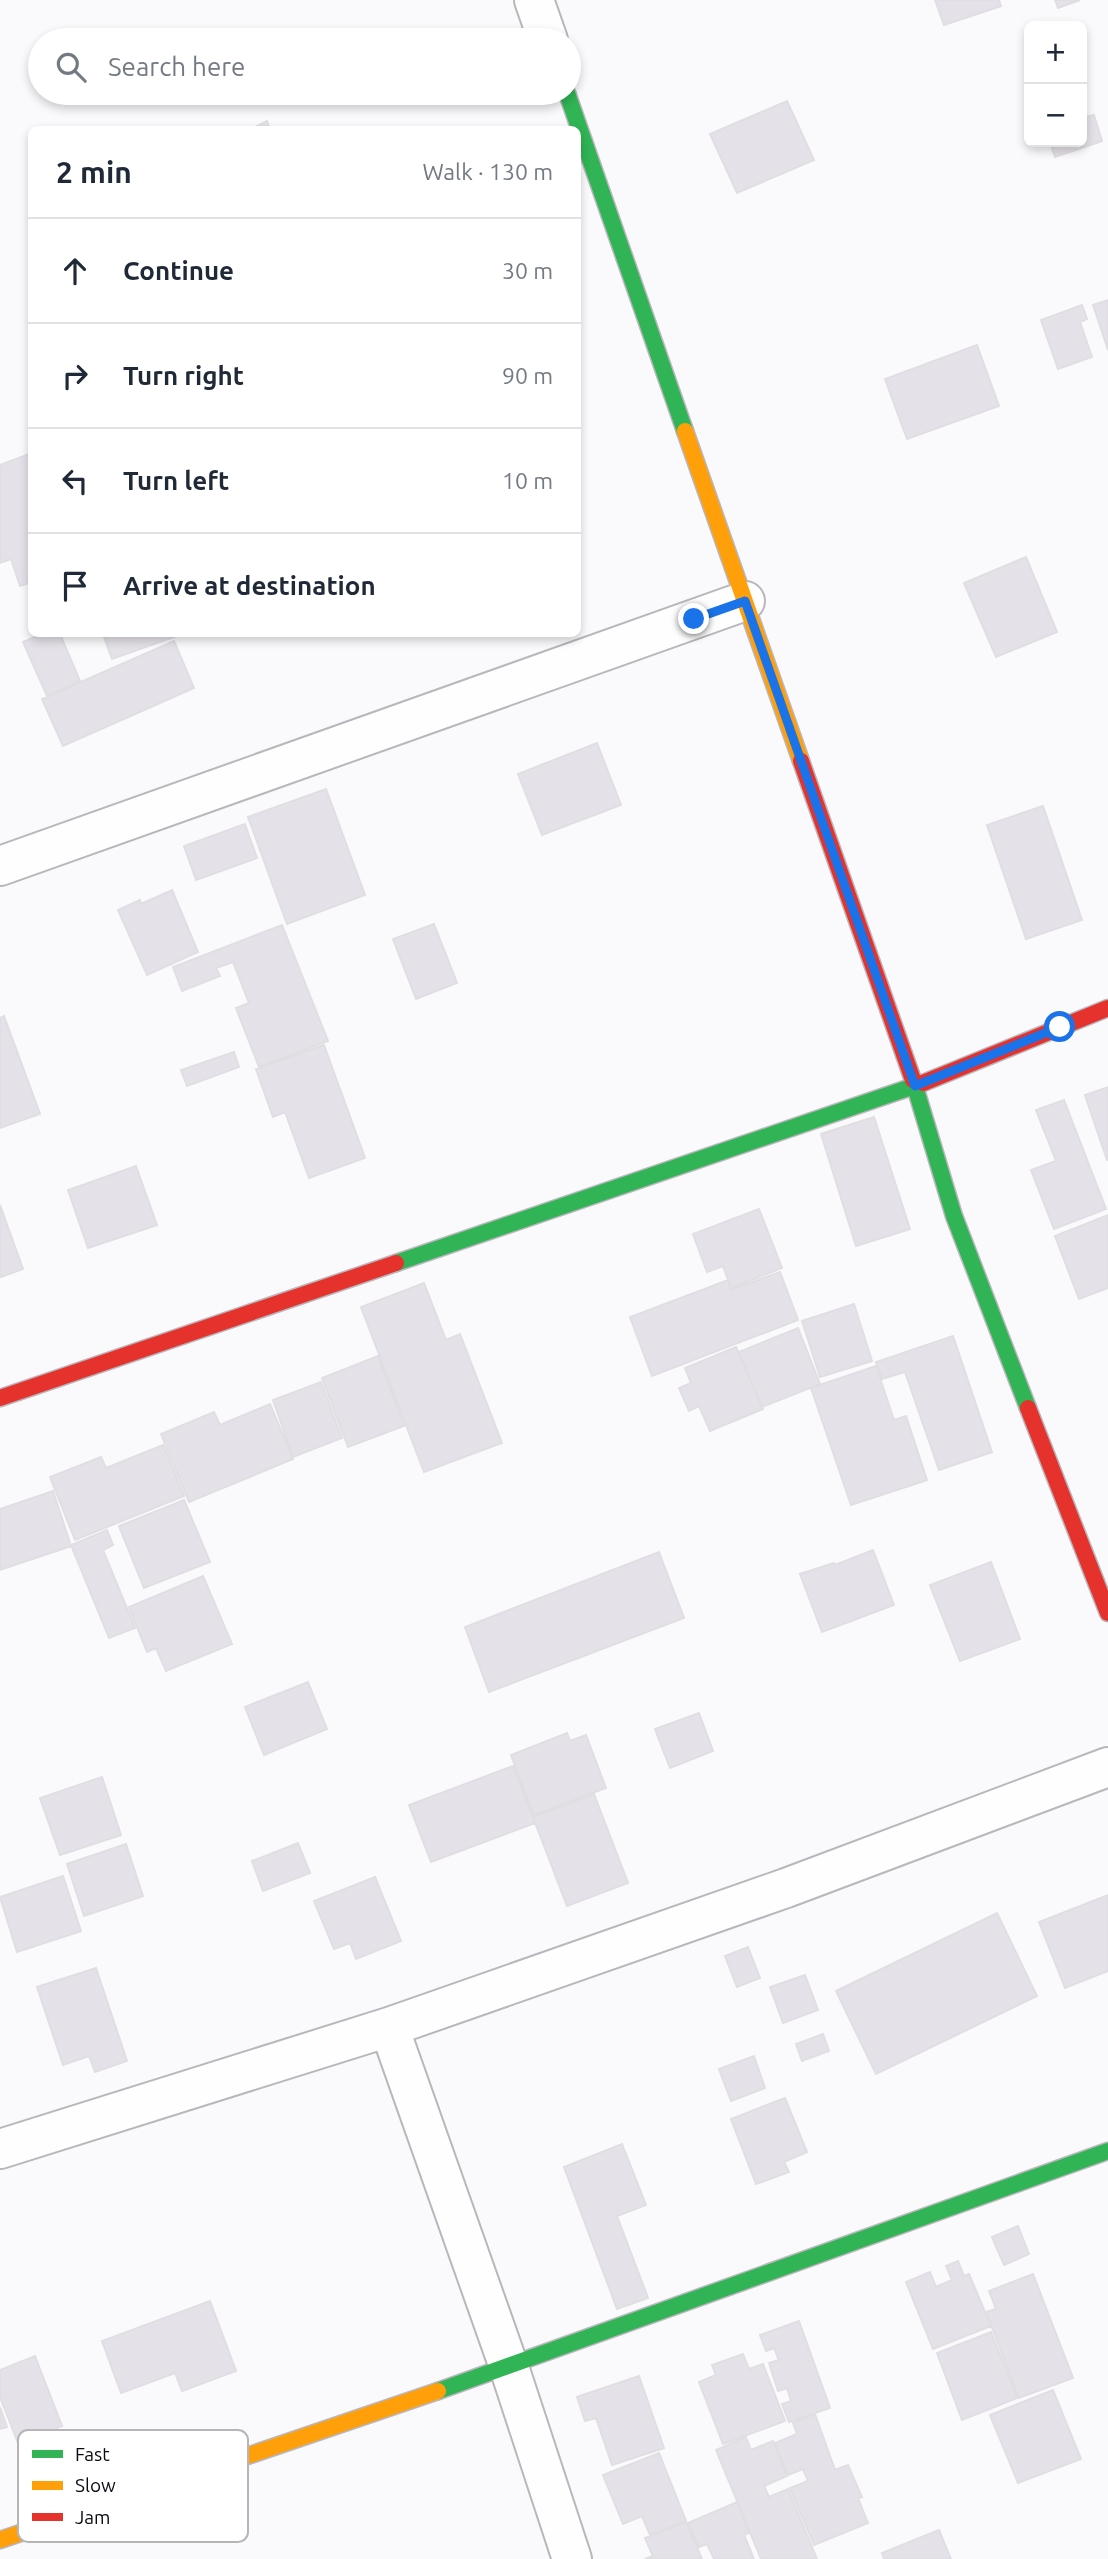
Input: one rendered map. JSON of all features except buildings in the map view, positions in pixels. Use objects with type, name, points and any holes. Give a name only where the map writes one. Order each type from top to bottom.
[{"type":"street","points":[[534,0],[544,28]]},
{"type":"street","points":[[571,105],[579,126]]},
{"type":"street","points":[[581,133],[915,1086],[954,1216],[1108,1613]]},
{"type":"street","points":[[0,866],[745,601]]},
{"type":"street","points":[[0,1398],[915,1086],[1108,1008]]},
{"type":"street","points":[[0,2149],[389,2028],[786,1888],[1108,1767]]},
{"type":"street","points":[[389,2028],[509,2367],[572,2559]]},
{"type":"street","points":[[248,2456],[509,2367],[1108,2151]]},
{"type":"street","points":[[0,2540],[18,2534]]},
{"type":"traffic: fast","points":[[571,105],[579,126]]},
{"type":"traffic: fast","points":[[581,133],[685,431]]},
{"type":"traffic: fast","points":[[913,1080],[954,1216],[1028,1408]]},
{"type":"traffic: fast","points":[[396,1263],[923,1083]]},
{"type":"traffic: fast","points":[[438,2391],[1108,2151]]},
{"type":"traffic: slow","points":[[685,431],[801,761]]},
{"type":"traffic: slow","points":[[248,2456],[438,2391]]},
{"type":"traffic: slow","points":[[0,2540],[18,2534]]},
{"type":"traffic: jam","points":[[801,761],[913,1080]]},
{"type":"traffic: jam","points":[[923,1083],[1108,1008]]},
{"type":"traffic: jam","points":[[0,1398],[396,1263]]},
{"type":"traffic: jam","points":[[1028,1408],[1108,1613]]},
{"type":"route","points":[[694,619],[745,601],[915,1086],[1060,1027]]}]
